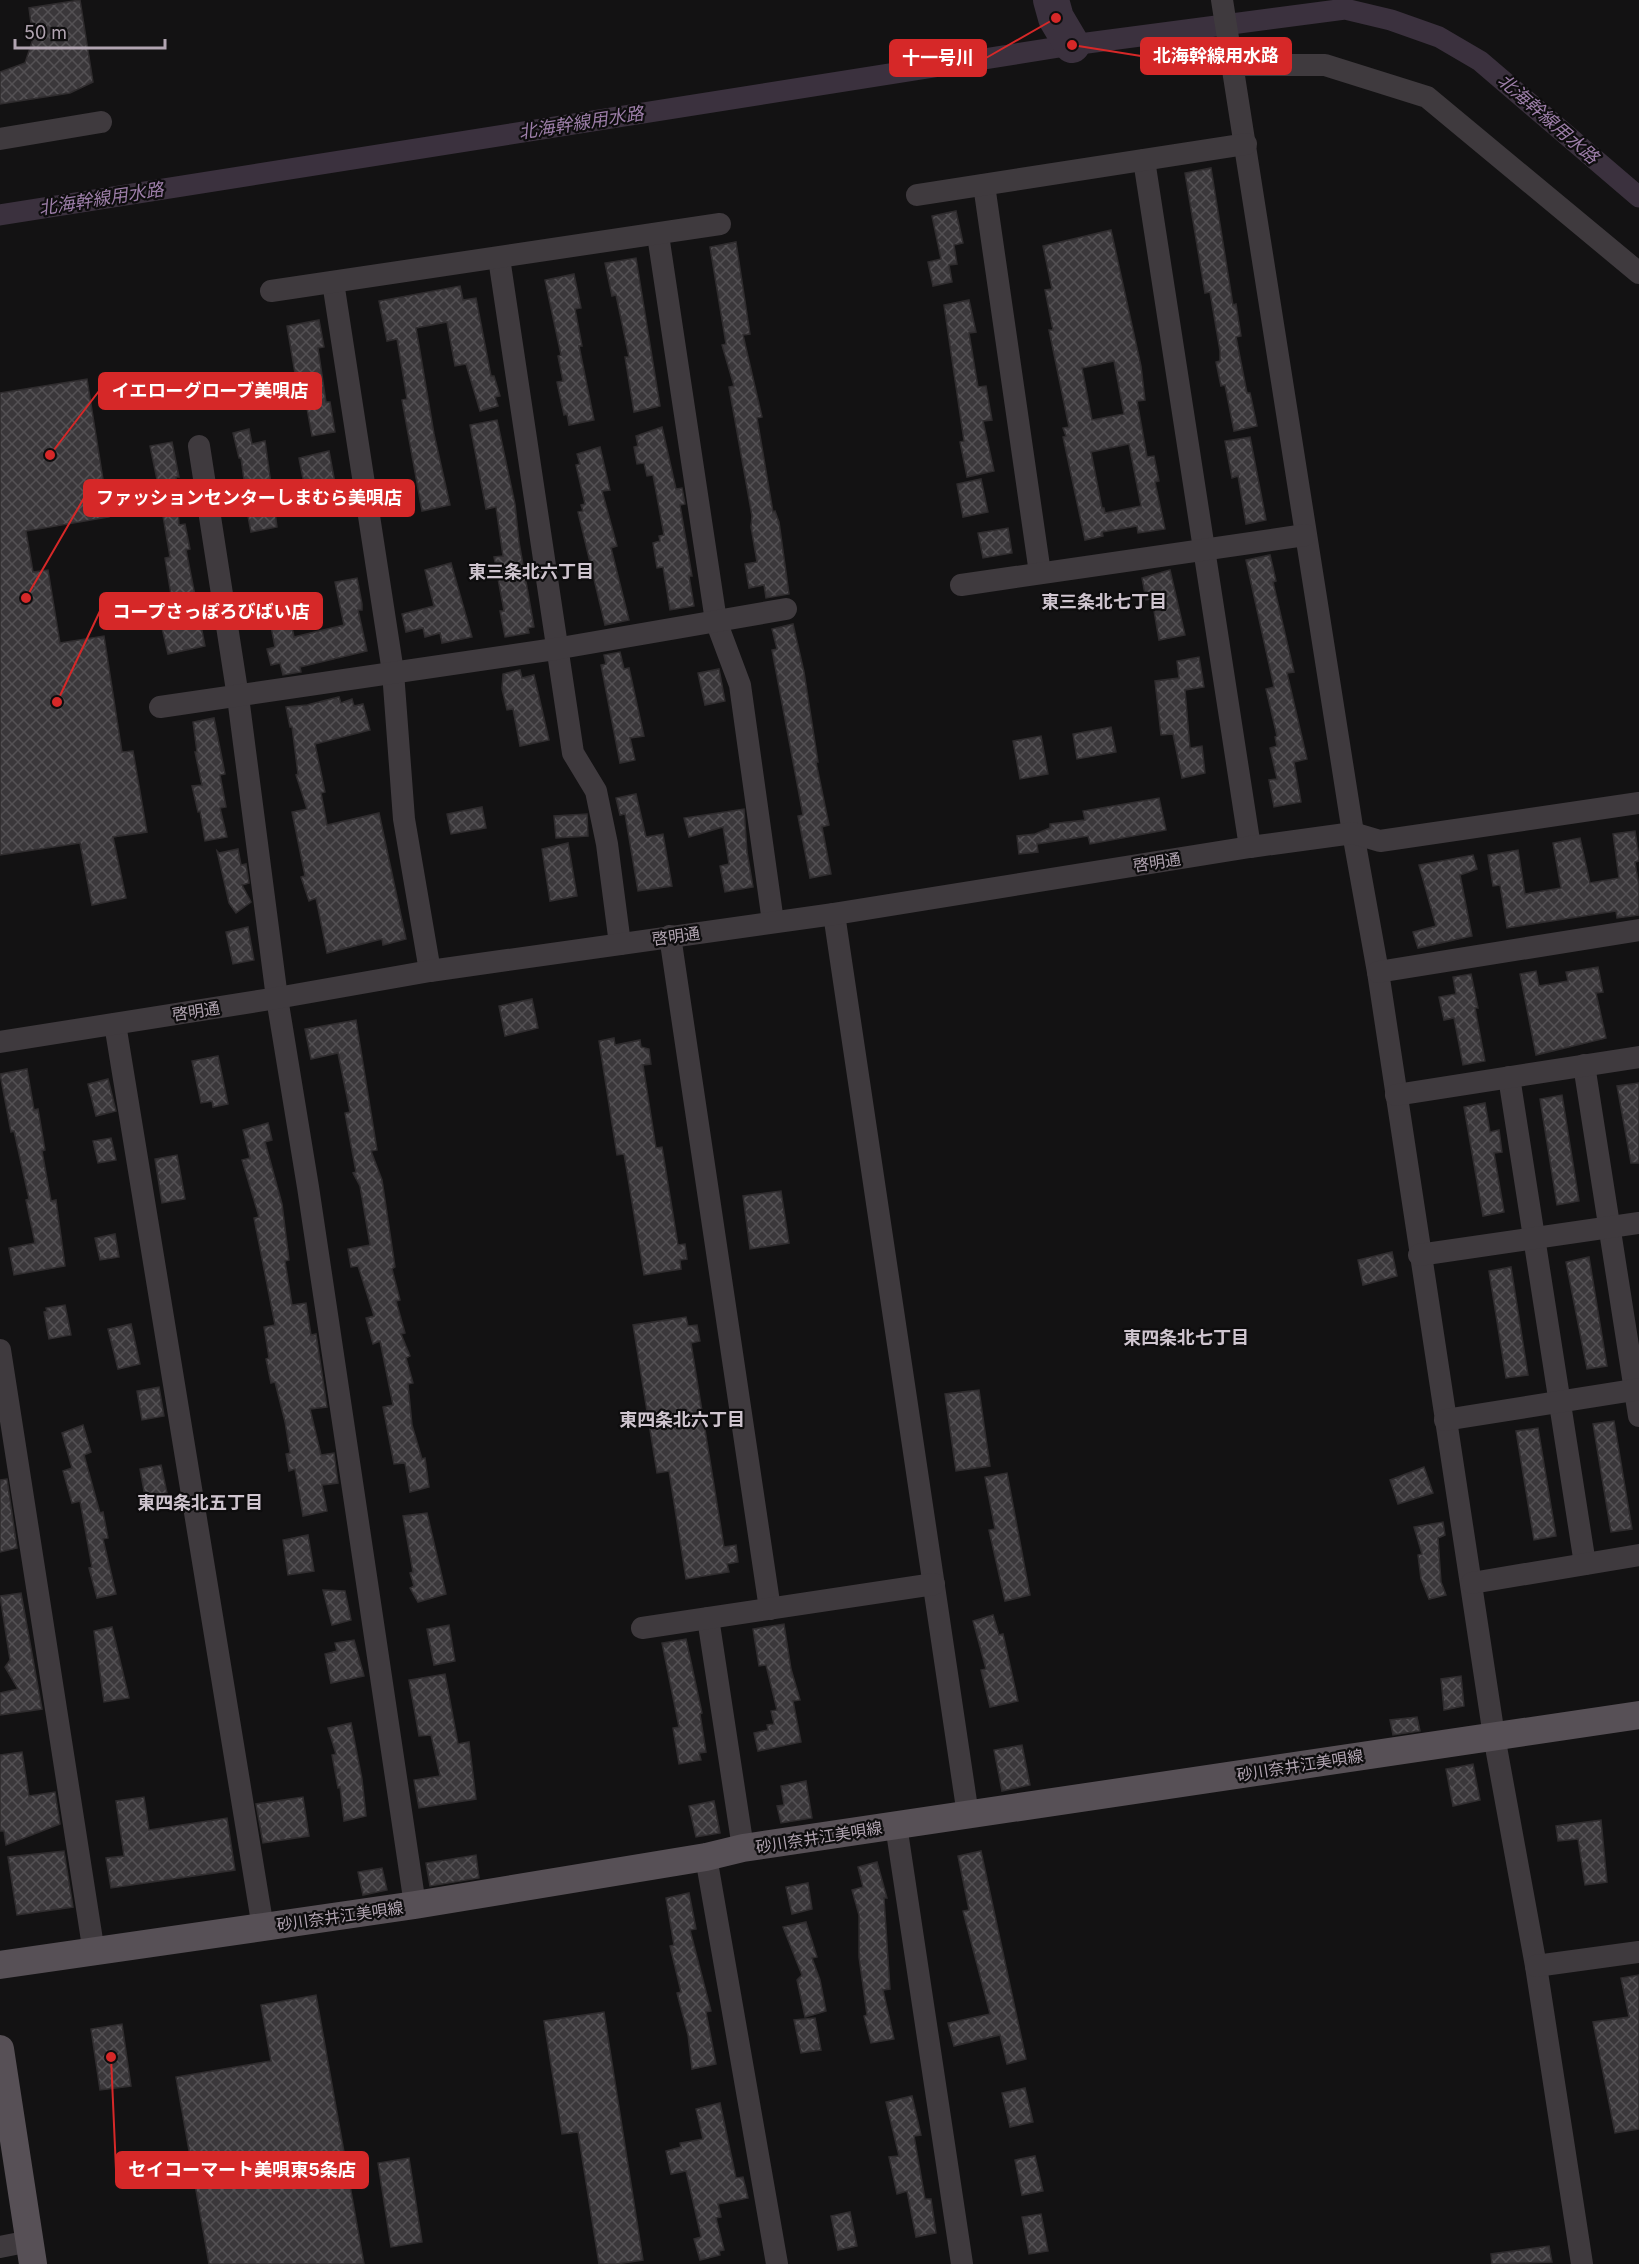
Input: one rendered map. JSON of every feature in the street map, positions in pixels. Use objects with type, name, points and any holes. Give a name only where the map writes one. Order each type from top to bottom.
[{"type":"main road","name":"砂川奈井江美唄線","points":[[0,1965],[415,1905],[706,1857],[743,1848],[1639,1714]]},
{"type":"main road","points":[[0,2049],[31,2253]]},
{"type":"street","points":[[1222,0],[1305,535],[1378,972],[1419,1255],[1472,1583],[1494,1736],[1536,1966],[1582,2264]]},
{"type":"street","points":[[1233,65],[1325,65],[1427,97],[1639,273]]},
{"type":"street","points":[[0,140],[101,122]]},
{"type":"street","points":[[917,195],[1246,144]]},
{"type":"street","points":[[1144,160],[1250,847]]},
{"type":"street","points":[[984,185],[1040,573]]},
{"type":"street","points":[[271,291],[720,224]]},
{"type":"street","points":[[658,235],[716,621],[740,685],[773,922]]},
{"type":"street","points":[[500,258],[555,649],[573,753],[596,791],[607,844],[620,944]]},
{"type":"street","points":[[333,282],[393,672],[404,819],[430,971]]},
{"type":"street","points":[[199,446],[238,697],[277,998],[312,1211],[415,1905]]},
{"type":"street","points":[[961,585],[1305,535]]},
{"type":"street","points":[[160,707],[555,649],[786,609]]},
{"type":"street","points":[[1353,833],[1380,841],[1639,803]]},
{"type":"street","name":"啓明通","points":[[0,1042],[430,971],[834,914],[1250,847],[1353,833]]},
{"type":"street","points":[[834,914],[968,1815]]},
{"type":"street","points":[[1378,972],[1639,930]]},
{"type":"street","points":[[670,936],[770,1609]]},
{"type":"street","points":[[116,1024],[263,1928]]},
{"type":"street","points":[[1395,1095],[1639,1056]]},
{"type":"street","points":[[1584,1065],[1637,1389],[1639,1416]]},
{"type":"street","points":[[1509,1077],[1585,1564]]},
{"type":"street","points":[[1419,1255],[1639,1223]]},
{"type":"street","points":[[0,1350],[94,1953]]},
{"type":"street","points":[[1445,1420],[1637,1389]]},
{"type":"street","points":[[1472,1583],[1639,1555]]},
{"type":"street","points":[[642,1628],[934,1584]]},
{"type":"street","points":[[708,1618],[743,1848]]},
{"type":"street","points":[[896,1825],[962,2264]]},
{"type":"street","points":[[706,1857],[777,2264]]},
{"type":"street","points":[[1536,1966],[1639,1952]]},
{"type":"street","points":[[0,2247],[31,2253]]},
{"type":"building","points":[[80,0],[93,82],[70,93],[0,104],[0,72],[25,63],[33,39],[29,8]]},
{"type":"building","points":[[1211,168],[1233,305],[1236,304],[1241,336],[1236,337],[1247,393],[1250,393],[1257,426],[1234,431],[1225,385],[1221,386],[1216,362],[1220,361],[1220,351],[1210,292],[1205,293],[1185,173]]},
{"type":"building","points":[[956,211],[963,243],[954,245],[957,264],[949,265],[952,282],[933,286],[928,262],[941,259],[932,216]]},
{"type":"building","points":[[1111,230],[1141,366],[1145,400],[1137,401],[1147,457],[1154,456],[1159,481],[1155,482],[1165,529],[1138,533],[1137,526],[1102,532],[1103,536],[1085,540],[1063,437],[1066,436],[1063,428],[1069,427],[1049,330],[1053,330],[1045,290],[1052,289],[1043,246]],"holes":[[[1114,361],[1124,414],[1092,420],[1082,368]],[[1129,444],[1141,506],[1105,513],[1102,508],[1091,452]]]},
{"type":"building","points":[[736,242],[750,334],[743,335],[762,417],[757,418],[773,512],[775,511],[779,522],[789,594],[766,598],[764,585],[749,588],[745,564],[757,562],[751,527],[752,516],[729,387],[734,386],[722,345],[726,344],[710,247]]},
{"type":"building","points":[[636,258],[660,406],[634,412],[625,357],[629,357],[616,295],[612,296],[605,263]]},
{"type":"building","points":[[574,274],[581,308],[575,309],[582,346],[579,346],[594,420],[569,425],[567,414],[564,415],[557,382],[563,381],[558,356],[561,355],[545,280]]},
{"type":"building","points":[[460,286],[463,300],[476,298],[491,376],[494,376],[500,396],[495,397],[498,406],[480,411],[466,364],[455,366],[447,322],[416,328],[434,434],[450,505],[422,511],[402,400],[407,399],[397,339],[387,341],[379,301]]},
{"type":"building","points":[[969,300],[976,332],[969,333],[978,387],[986,386],[992,420],[983,421],[994,471],[967,477],[960,442],[964,441],[944,305]]},
{"type":"building","points":[[319,320],[324,347],[318,348],[326,402],[330,402],[335,432],[312,436],[305,397],[299,397],[287,326]]},
{"type":"building","points":[[87,379],[109,517],[26,531],[33,572],[48,570],[60,643],[104,636],[122,752],[133,751],[147,832],[113,837],[126,898],[92,905],[80,843],[0,855],[0,393]]},
{"type":"building","points":[[497,420],[515,504],[519,542],[534,627],[528,628],[529,633],[505,637],[500,611],[504,611],[494,557],[503,556],[496,507],[486,509],[470,425]]},
{"type":"building","points":[[662,427],[676,489],[682,488],[685,504],[680,505],[692,576],[689,576],[694,606],[670,610],[663,567],[657,568],[653,543],[660,541],[659,536],[664,535],[653,475],[647,476],[644,463],[637,464],[634,447],[638,446],[636,436]]},
{"type":"building","points":[[249,429],[252,444],[265,441],[277,527],[251,532],[244,495],[246,495],[241,458],[239,458],[233,433]]},
{"type":"building","points":[[1250,437],[1266,520],[1246,524],[1238,476],[1232,478],[1225,441]]},
{"type":"building","points":[[172,442],[179,477],[176,477],[179,525],[185,524],[190,549],[186,550],[205,646],[168,654],[162,628],[176,625],[165,558],[170,557],[162,510],[154,510],[153,494],[160,494],[150,446]]},
{"type":"building","points":[[600,447],[610,490],[602,491],[617,546],[611,548],[629,620],[605,625],[578,512],[583,511],[581,505],[585,504],[576,465],[580,464],[577,454]]},
{"type":"building","points":[[329,451],[335,483],[305,489],[299,458]]},
{"type":"building","points":[[981,479],[988,512],[963,517],[957,484]]},
{"type":"building","points":[[1008,528],[1012,553],[983,558],[978,533]]},
{"type":"building","points":[[1270,555],[1276,581],[1273,582],[1294,672],[1287,673],[1307,759],[1294,762],[1301,802],[1274,807],[1269,780],[1277,779],[1270,748],[1277,746],[1275,737],[1277,736],[1266,689],[1274,687],[1246,560]]},
{"type":"building","points":[[451,563],[472,637],[442,643],[440,633],[425,637],[423,628],[406,632],[402,614],[434,606],[425,570]]},
{"type":"building","points":[[1170,570],[1185,635],[1159,640],[1152,599],[1146,600],[1142,578]]},
{"type":"building","points":[[357,578],[362,604],[362,610],[358,610],[367,651],[300,667],[301,672],[283,675],[280,663],[271,665],[267,649],[275,647],[268,611],[288,608],[294,637],[344,625],[335,582]]},
{"type":"building","points":[[793,624],[804,672],[818,762],[816,762],[829,825],[822,827],[831,874],[810,878],[798,816],[803,815],[772,650],[777,649],[772,629]]},
{"type":"building","points":[[620,652],[624,669],[629,668],[644,736],[630,738],[635,760],[620,763],[601,665],[606,664],[604,655]]},
{"type":"building","points":[[1199,657],[1204,687],[1185,690],[1190,748],[1202,746],[1205,773],[1182,778],[1173,734],[1161,735],[1155,681],[1179,678],[1177,661]]},
{"type":"building","points":[[719,669],[725,701],[705,705],[698,673]]},
{"type":"building","points":[[520,670],[522,678],[534,675],[549,740],[520,746],[513,709],[507,710],[502,689],[503,674]]},
{"type":"building","points":[[339,697],[341,703],[352,699],[354,706],[363,704],[370,730],[315,744],[325,792],[321,793],[327,825],[379,813],[406,939],[383,945],[382,939],[327,953],[316,898],[309,901],[301,877],[305,876],[292,812],[307,809],[296,775],[298,774],[292,727],[290,727],[286,707],[307,705]]},
{"type":"building","points":[[214,718],[225,774],[220,775],[226,807],[220,808],[227,837],[205,841],[200,811],[198,812],[192,786],[202,785],[195,752],[197,752],[193,722]]},
{"type":"building","points":[[1111,727],[1116,752],[1077,759],[1073,734]]},
{"type":"building","points":[[1041,736],[1048,774],[1020,779],[1013,741]]},
{"type":"building","points":[[636,794],[646,837],[663,834],[672,886],[638,891],[625,814],[620,815],[616,798]]},
{"type":"building","points":[[1159,798],[1166,830],[1090,844],[1088,836],[1037,844],[1038,852],[1019,854],[1017,836],[1035,834],[1050,828],[1050,824],[1085,820],[1083,811]]},
{"type":"building","points":[[482,807],[486,828],[451,834],[447,814]]},
{"type":"building","points":[[744,809],[747,852],[753,887],[725,892],[720,866],[729,864],[723,827],[689,837],[684,818]]},
{"type":"building","points":[[587,814],[588,836],[556,838],[554,816]]},
{"type":"building","points":[[1635,831],[1639,858],[1639,861],[1635,862],[1639,886],[1639,915],[1617,918],[1616,911],[1507,928],[1500,885],[1493,886],[1488,855],[1518,850],[1525,894],[1561,888],[1553,843],[1580,838],[1590,883],[1619,878],[1613,834]]},
{"type":"building","points":[[568,843],[577,896],[550,901],[542,849]]},
{"type":"building","points":[[238,849],[241,865],[246,864],[249,883],[242,885],[251,902],[236,913],[229,903],[217,851],[219,853]]},
{"type":"building","points":[[1473,855],[1477,869],[1460,875],[1472,936],[1418,948],[1413,932],[1436,926],[1419,865]]},
{"type":"building","points":[[248,927],[254,960],[233,964],[226,932]]},
{"type":"building","points":[[1598,967],[1603,992],[1596,993],[1606,1038],[1536,1055],[1520,974],[1536,971],[1539,986],[1568,981],[1566,972]]},
{"type":"building","points":[[1471,974],[1485,1061],[1463,1065],[1454,1018],[1444,1020],[1439,997],[1456,994],[1453,977]]},
{"type":"building","points":[[532,999],[538,1028],[505,1036],[499,1006]]},
{"type":"building","points":[[356,1020],[377,1150],[371,1151],[382,1180],[395,1267],[392,1269],[400,1300],[396,1301],[405,1333],[401,1334],[410,1356],[406,1358],[413,1383],[408,1384],[412,1425],[422,1459],[425,1458],[429,1487],[410,1492],[405,1463],[394,1464],[383,1407],[393,1405],[380,1341],[373,1344],[366,1318],[374,1316],[358,1266],[351,1267],[348,1249],[370,1245],[360,1186],[353,1173],[356,1172],[345,1113],[350,1112],[338,1053],[311,1059],[305,1029]]},
{"type":"building","points":[[614,1038],[615,1045],[640,1040],[641,1047],[649,1049],[651,1064],[643,1065],[656,1148],[662,1147],[678,1245],[685,1244],[687,1259],[680,1260],[681,1269],[644,1275],[624,1154],[617,1155],[599,1041]]},
{"type":"building","points":[[218,1056],[228,1104],[213,1107],[212,1101],[201,1103],[192,1061]]},
{"type":"building","points":[[27,1069],[34,1110],[38,1109],[45,1150],[42,1151],[51,1201],[56,1200],[65,1266],[14,1275],[9,1248],[35,1243],[26,1200],[29,1199],[14,1131],[11,1132],[0,1074]]},
{"type":"building","points":[[108,1079],[116,1111],[96,1116],[88,1084]]},
{"type":"building","points":[[1639,1083],[1639,1163],[1631,1163],[1617,1086]]},
{"type":"building","points":[[1562,1095],[1579,1201],[1557,1205],[1540,1099]]},
{"type":"building","points":[[1485,1103],[1490,1132],[1499,1130],[1502,1152],[1494,1153],[1504,1212],[1483,1216],[1464,1107]]},
{"type":"building","points":[[268,1123],[272,1140],[265,1142],[282,1204],[289,1260],[285,1261],[292,1305],[306,1303],[311,1335],[316,1334],[327,1407],[310,1409],[321,1455],[334,1453],[338,1483],[322,1485],[327,1511],[303,1516],[295,1469],[289,1471],[286,1454],[290,1453],[285,1422],[275,1382],[271,1383],[266,1359],[269,1358],[264,1327],[275,1325],[254,1218],[259,1217],[242,1160],[250,1158],[243,1130]]},
{"type":"building","points":[[111,1138],[116,1160],[98,1163],[93,1141]]},
{"type":"building","points":[[177,1155],[185,1199],[162,1203],[155,1159]]},
{"type":"building","points":[[781,1191],[789,1243],[750,1249],[743,1196]]},
{"type":"building","points":[[115,1234],[119,1257],[100,1260],[95,1238]]},
{"type":"building","points":[[1392,1252],[1397,1276],[1363,1285],[1358,1260]]},
{"type":"building","points":[[1589,1257],[1607,1366],[1587,1369],[1566,1262]]},
{"type":"building","points":[[1511,1267],[1528,1375],[1506,1378],[1489,1271]]},
{"type":"building","points":[[65,1305],[71,1335],[49,1339],[44,1312],[47,1311],[46,1308]]},
{"type":"building","points":[[686,1317],[688,1326],[697,1325],[700,1341],[691,1343],[724,1547],[736,1545],[738,1562],[727,1564],[729,1572],[686,1579],[669,1471],[657,1473],[633,1325]]},
{"type":"building","points":[[131,1324],[140,1364],[118,1369],[108,1329]]},
{"type":"building","points":[[159,1387],[164,1416],[142,1420],[137,1391]]},
{"type":"building","points":[[979,1390],[990,1466],[956,1471],[945,1394]]},
{"type":"building","points":[[1614,1421],[1632,1529],[1611,1532],[1593,1424]]},
{"type":"building","points":[[83,1425],[91,1452],[84,1455],[100,1513],[103,1512],[108,1538],[103,1539],[116,1594],[97,1598],[89,1568],[92,1567],[80,1501],[72,1503],[63,1471],[72,1468],[62,1433]]},
{"type":"building","points":[[1538,1428],[1556,1536],[1534,1540],[1516,1431]]},
{"type":"building","points":[[161,1465],[167,1493],[145,1497],[140,1469]]},
{"type":"building","points":[[1424,1467],[1433,1493],[1398,1504],[1390,1480]]},
{"type":"building","points":[[1007,1473],[1030,1595],[1005,1601],[989,1530],[995,1529],[985,1477]]},
{"type":"building","points":[[7,1479],[17,1548],[0,1552],[0,1480]]},
{"type":"building","points":[[427,1513],[446,1594],[418,1602],[410,1588],[414,1586],[410,1573],[413,1572],[403,1516]]},
{"type":"building","points":[[1443,1522],[1445,1535],[1438,1538],[1441,1582],[1446,1595],[1429,1599],[1421,1579],[1418,1555],[1422,1554],[1414,1527]]},
{"type":"building","points":[[308,1535],[314,1571],[288,1575],[283,1540]]},
{"type":"building","points":[[323,1590],[345,1591],[351,1620],[332,1625]]},
{"type":"building","points":[[21,1593],[42,1709],[0,1715],[0,1693],[18,1689],[5,1667],[10,1660],[0,1596]]},
{"type":"building","points":[[993,1615],[999,1635],[1003,1634],[1018,1701],[990,1707],[981,1670],[986,1669],[973,1621]]},
{"type":"building","points":[[784,1624],[791,1669],[800,1700],[793,1701],[801,1742],[758,1751],[754,1733],[768,1730],[767,1725],[774,1724],[771,1711],[777,1710],[766,1665],[759,1666],[753,1629]]},
{"type":"building","points":[[449,1625],[455,1661],[434,1665],[427,1629]]},
{"type":"building","points":[[112,1627],[129,1698],[104,1702],[94,1631]]},
{"type":"building","points":[[686,1639],[702,1713],[700,1714],[706,1752],[699,1753],[701,1760],[679,1764],[673,1728],[679,1727],[662,1643]]},
{"type":"building","points":[[354,1640],[364,1676],[331,1683],[325,1654],[337,1651],[335,1643]]},
{"type":"building","points":[[445,1674],[458,1744],[469,1742],[476,1799],[419,1808],[414,1780],[440,1776],[431,1735],[419,1736],[409,1680]]},
{"type":"building","points":[[1461,1676],[1464,1706],[1444,1710],[1441,1679]]},
{"type":"building","points":[[1417,1717],[1420,1731],[1393,1735],[1390,1720]]},
{"type":"building","points":[[351,1723],[362,1779],[366,1816],[344,1821],[340,1787],[338,1788],[332,1755],[336,1754],[328,1728]]},
{"type":"building","points":[[1022,1745],[1030,1785],[1002,1791],[994,1750]]},
{"type":"building","points":[[22,1752],[29,1796],[55,1792],[60,1824],[6,1845],[4,1831],[0,1831],[0,1755]]},
{"type":"building","points":[[1473,1764],[1480,1800],[1453,1806],[1446,1769]]},
{"type":"building","points":[[806,1781],[812,1818],[781,1823],[777,1806],[784,1805],[781,1786]]},
{"type":"building","points":[[144,1797],[149,1830],[227,1818],[235,1870],[111,1888],[106,1858],[124,1856],[116,1801]]},
{"type":"building","points":[[303,1797],[309,1836],[263,1843],[256,1804]]},
{"type":"building","points":[[714,1801],[720,1833],[696,1837],[689,1806]]},
{"type":"building","points":[[1601,1820],[1607,1882],[1585,1885],[1578,1839],[1558,1841],[1556,1826]]},
{"type":"building","points":[[64,1851],[73,1907],[17,1915],[8,1857]]},
{"type":"building","points":[[981,1851],[1026,2059],[1007,2064],[1000,2035],[954,2046],[948,2023],[990,2014],[963,1911],[969,1910],[958,1856]]},
{"type":"building","points":[[476,1855],[479,1878],[430,1886],[426,1863]]},
{"type":"building","points":[[877,1862],[887,1898],[884,1898],[890,1989],[883,1990],[894,2039],[871,2043],[864,2016],[867,2015],[859,1957],[859,1915],[852,1890],[863,1887],[858,1867]]},
{"type":"building","points":[[382,1868],[387,1890],[363,1895],[358,1872]]},
{"type":"building","points":[[808,1883],[812,1909],[792,1914],[786,1887]]},
{"type":"building","points":[[689,1893],[696,1929],[690,1930],[711,2011],[706,2012],[716,2064],[692,2069],[688,2035],[677,1993],[681,1992],[670,1946],[674,1945],[666,1898]]},
{"type":"building","points":[[806,1922],[817,1957],[812,1958],[820,1980],[826,2011],[805,2017],[797,1980],[802,1975],[783,1927]]},
{"type":"building","points":[[1639,1975],[1639,2129],[1615,2133],[1593,2022],[1629,2017],[1621,1978]]},
{"type":"building","points":[[316,1995],[364,2264],[209,2264],[176,2077],[271,2061],[261,2005]]},
{"type":"building","points":[[604,2012],[643,2260],[616,2264],[599,2264],[578,2132],[562,2134],[544,2021]]},
{"type":"building","points":[[815,2018],[821,2050],[801,2053],[794,2020]]},
{"type":"building","points":[[122,2024],[131,2086],[100,2090],[91,2029]]},
{"type":"building","points":[[1025,2088],[1033,2122],[1010,2127],[1002,2093]]},
{"type":"building","points":[[912,2096],[921,2135],[914,2136],[925,2199],[931,2199],[936,2233],[916,2237],[907,2191],[897,2194],[889,2157],[899,2156],[886,2102]]},
{"type":"building","points":[[720,2103],[736,2178],[743,2177],[748,2198],[718,2204],[721,2217],[716,2218],[724,2250],[719,2251],[720,2255],[700,2260],[694,2239],[701,2237],[686,2171],[671,2174],[666,2151],[681,2147],[680,2143],[703,2139],[696,2109]]},
{"type":"building","points":[[1035,2156],[1043,2191],[1022,2195],[1015,2160]]},
{"type":"building","points":[[409,2158],[422,2242],[391,2247],[378,2163]]},
{"type":"building","points":[[850,2212],[857,2246],[838,2250],[831,2216]]},
{"type":"building","points":[[1041,2214],[1048,2251],[1029,2254],[1022,2217]]},
{"type":"building","points":[[1549,2246],[1552,2262],[1492,2264],[1491,2254]]},
{"type":"waterway","points":[[1051,0],[1056,18],[1072,45]]},
{"type":"waterway","name":"北海幹線用水路","points":[[0,215],[1072,45],[1345,9],[1391,20],[1439,37],[1480,61],[1639,197]]},
{"type":"place","name":"十一号川","points":[[1056,18]]},
{"type":"place","name":"北海幹線用水路","points":[[1072,45]]},
{"type":"place","name":"イエローグローブ美唄店","points":[[50,455]]},
{"type":"place","name":"ファッションセンターしまむら美唄店","points":[[26,598]]},
{"type":"place","name":"コープさっぽろびばい店","points":[[57,702]]},
{"type":"place","name":"セイコーマート美唄東5条店","points":[[111,2057]]},
{"type":"district","name":"東三条北六丁目","points":[[531,572]]},
{"type":"district","name":"東三条北七丁目","points":[[1104,602]]},
{"type":"district","name":"東四条北七丁目","points":[[1186,1338]]},
{"type":"district","name":"東四条北六丁目","points":[[682,1420]]},
{"type":"district","name":"東四条北五丁目","points":[[200,1503]]}]
